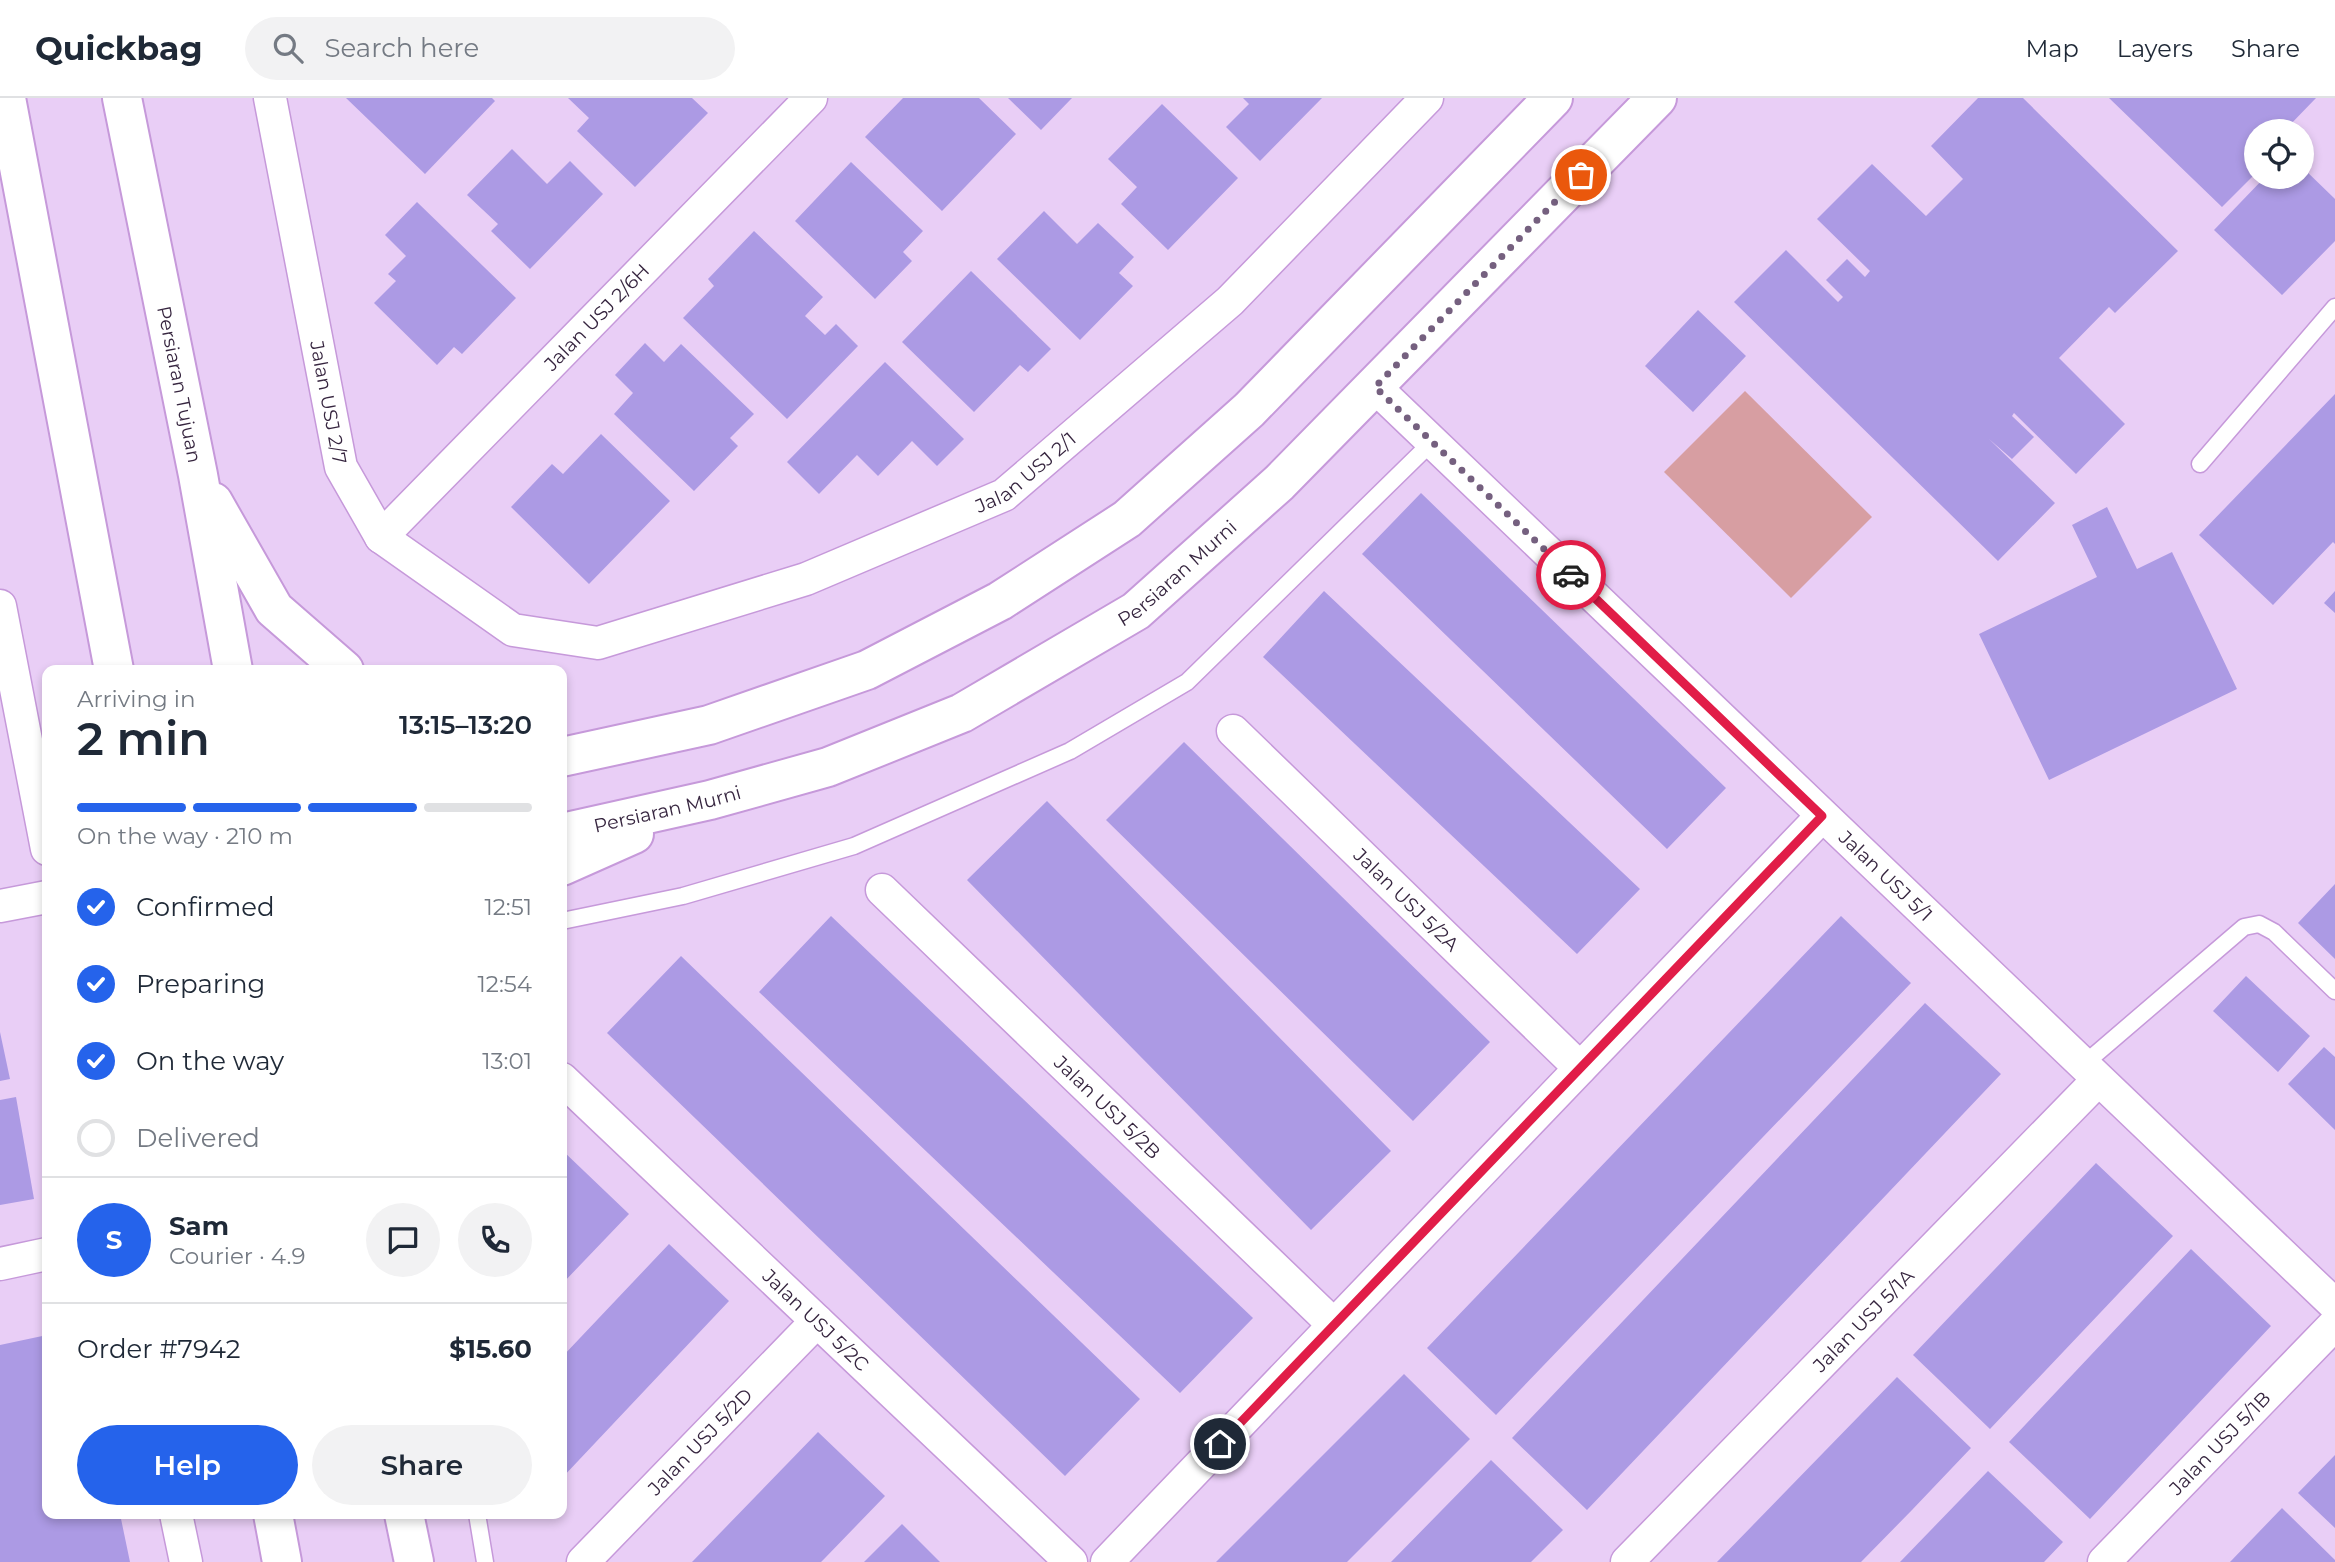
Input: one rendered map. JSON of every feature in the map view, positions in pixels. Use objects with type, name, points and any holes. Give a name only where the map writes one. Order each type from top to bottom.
[{"type":"main road","points":[[6,98],[113,665]]},
{"type":"main road","name":"Persiaran Tujuan","points":[[122,98],[198,475],[232,665]]},
{"type":"main road","points":[[567,755],[709,725],[867,670],[1000,601],[1127,520],[1249,410],[1553,98]]},
{"type":"main road","name":"Persiaran Murni","points":[[567,832],[710,800],[828,767],[962,713],[1136,611],[1279,483],[1657,98]]},
{"type":"main road","points":[[198,475],[274,609],[338,665]]},
{"type":"main road","points":[[567,864],[710,800]]},
{"type":"main road","points":[[274,1519],[282,1562]]},
{"type":"main road","points":[[405,1519],[414,1562]]},
{"type":"street","name":"Jalan USJ 2/7","points":[[270,98],[341,467],[381,537],[513,630]]},
{"type":"street","name":"Jalan USJ 2/6H","points":[[381,537],[811,98]]},
{"type":"street","name":"Jalan USJ 2/1","points":[[513,630],[598,643],[806,579],[1004,495],[1230,302],[1427,98]]},
{"type":"street","name":"Jalan USJ 5/1","points":[[1375,387],[2335,1305]]},
{"type":"street","points":[[0,606],[42,823]]},
{"type":"street","name":"Jalan USJ 5/2A","points":[[1233,731],[1580,1068]]},
{"type":"street","points":[[1107,1562],[1822,816]]},
{"type":"street","name":"Jalan USJ 5/2B","points":[[882,890],[1334,1325]]},
{"type":"street","points":[[0,906],[42,898]]},
{"type":"street","name":"Jalan USJ 5/1A","points":[[1627,1562],[2091,1072]]},
{"type":"street","name":"Jalan USJ 5/2C","points":[[567,1084],[1071,1562]]},
{"type":"street","points":[[0,1264],[42,1255]]},
{"type":"street","name":"Jalan USJ 5/2D","points":[[583,1562],[817,1321]]},
{"type":"street","name":"Jalan USJ 5/1B","points":[[2104,1562],[2335,1324]]},
{"type":"street","points":[[177,1519],[186,1562]]},
{"type":"lane","points":[[2200,464],[2335,307]]},
{"type":"lane","points":[[567,921],[683,896],[854,846],[1070,751],[1187,682],[1432,442]]},
{"type":"lane","points":[[2091,1072],[2244,927],[2259,924],[2274,932],[2335,991]]},
{"type":"lane","points":[[478,1519],[485,1562]]},
{"type":"shaded area","points":[[1745,391],[1872,517],[1791,598],[1664,472]]},
{"type":"building","points":[[346,98],[492,98],[495,101],[425,174]]},
{"type":"building","points":[[568,98],[692,98],[708,113],[635,187],[577,131],[589,118]]},
{"type":"building","points":[[903,98],[979,98],[1016,134],[942,211],[865,137]]},
{"type":"building","points":[[1008,98],[1072,98],[1041,130]]},
{"type":"building","points":[[1243,98],[1322,98],[1260,161],[1226,127],[1249,104]]},
{"type":"building","points":[[1978,98],[2023,98],[2178,251],[2115,313],[2109,307],[2059,358],[2125,424],[2076,474],[2014,413],[2012,416],[2034,437],[2012,459],[1989,439],[2055,503],[1998,561],[1734,302],[1786,250],[1838,302],[1843,297],[1826,280],[1847,259],[1865,277],[1870,271],[1817,219],[1872,164],[1926,216],[1963,179],[1931,146]]},
{"type":"building","points":[[2109,98],[2316,98],[2296,119],[2244,119],[2244,185],[2222,207]]},
{"type":"building","points":[[1162,104],[1238,178],[1168,250],[1121,204],[1137,187],[1108,159]]},
{"type":"building","points":[[512,149],[547,184],[570,161],[603,194],[530,269],[491,231],[498,224],[467,195]]},
{"type":"building","points":[[851,162],[923,231],[903,252],[912,261],[875,299],[795,221]]},
{"type":"building","points":[[2314,179],[2335,199],[2335,241],[2282,295],[2214,230],[2253,189],[2314,189]]},
{"type":"building","points":[[417,202],[516,298],[462,354],[454,347],[437,365],[374,303],[396,281],[388,274],[406,256],[385,235]]},
{"type":"building","points":[[1044,211],[1077,244],[1098,223],[1134,257],[1119,273],[1133,286],[1080,340],[997,259]]},
{"type":"building","points":[[754,231],[823,297],[805,316],[825,335],[836,324],[858,346],[787,419],[683,318],[714,286],[708,279]]},
{"type":"building","points":[[971,271],[1051,349],[1028,372],[1020,365],[974,412],[902,342]]},
{"type":"building","points":[[1698,310],[1746,356],[1693,412],[1645,366]]},
{"type":"building","points":[[645,343],[664,362],[681,344],[754,414],[730,438],[738,446],[694,491],[614,414],[633,393],[615,375]]},
{"type":"building","points":[[885,362],[964,439],[937,466],[912,441],[878,476],[857,455],[819,494],[787,462]]},
{"type":"building","points":[[2335,394],[2335,544],[2333,542],[2273,605],[2199,535]]},
{"type":"building","points":[[601,434],[670,501],[589,584],[511,507],[552,464],[563,474]]},
{"type":"building","points":[[1421,493],[1726,788],[1667,849],[1362,554]]},
{"type":"building","points":[[2107,507],[2137,569],[2172,552],[2237,689],[2049,780],[1979,634],[2097,577],[2072,525]]},
{"type":"building","points":[[1324,591],[1640,889],[1577,954],[1263,657]]},
{"type":"building","points":[[2335,591],[2335,613],[2324,603]]},
{"type":"building","points":[[1184,742],[1490,1042],[1413,1121],[1106,820]]},
{"type":"building","points":[[1047,801],[1391,1151],[1311,1230],[967,880]]},
{"type":"building","points":[[2335,884],[2335,959],[2298,923]]},
{"type":"building","points":[[831,916],[1253,1318],[1180,1393],[759,992]]},
{"type":"building","points":[[1841,916],[1911,983],[1496,1415],[1427,1348]]},
{"type":"building","points":[[681,956],[1140,1399],[1065,1476],[607,1033]]},
{"type":"building","points":[[2246,976],[2310,1036],[2278,1072],[2213,1011]]},
{"type":"building","points":[[1925,1003],[2001,1074],[1587,1510],[1512,1438]]},
{"type":"building","points":[[0,1032],[10,1079],[0,1081]]},
{"type":"building","points":[[2324,1047],[2335,1057],[2335,1130],[2288,1084]]},
{"type":"building","points":[[16,1097],[34,1199],[0,1205],[0,1100]]},
{"type":"building","points":[[567,1155],[629,1214],[567,1279]]},
{"type":"building","points":[[2096,1163],[2173,1236],[1990,1429],[1913,1355]]},
{"type":"building","points":[[669,1244],[729,1301],[567,1473],[567,1352]]},
{"type":"building","points":[[2191,1249],[2271,1326],[2090,1519],[2009,1442]]},
{"type":"building","points":[[42,1336],[42,1519],[121,1519],[130,1562],[0,1562],[0,1345]]},
{"type":"building","points":[[1404,1374],[1470,1439],[1347,1562],[1216,1562]]},
{"type":"building","points":[[1897,1377],[1971,1448],[1912,1510],[1861,1562],[1717,1562]]},
{"type":"building","points":[[818,1432],[885,1496],[826,1557],[821,1562],[692,1562]]},
{"type":"building","points":[[2335,1455],[2335,1528],[2298,1493]]},
{"type":"building","points":[[1491,1460],[1563,1530],[1531,1562],[1391,1562]]},
{"type":"building","points":[[1988,1471],[2063,1542],[2044,1562],[1900,1562]]},
{"type":"building","points":[[2282,1508],[2335,1560],[2335,1562],[2230,1562]]},
{"type":"building","points":[[902,1524],[940,1562],[864,1562]]},
{"type":"way so far","points":[[1571,575],[1375,387],[1581,175]]},
{"type":"route","points":[[1220,1444],[1822,816],[1571,575]]}]
